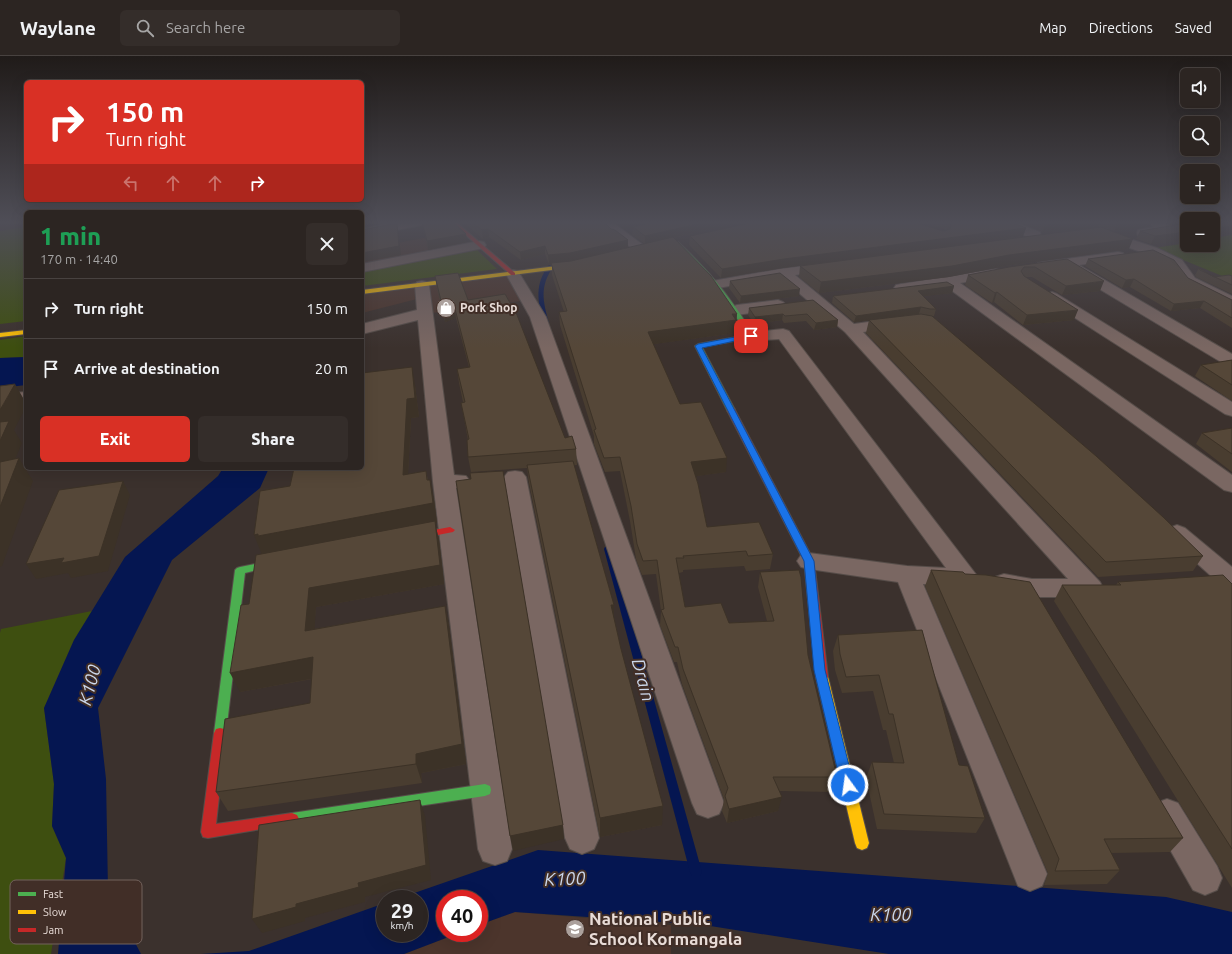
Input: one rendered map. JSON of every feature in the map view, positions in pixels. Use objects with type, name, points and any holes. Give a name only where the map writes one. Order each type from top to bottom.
[{"type":"street","points":[[364,268],[382,264]]},
{"type":"street","points":[[502,264],[513,274],[538,317],[583,472],[708,803]]},
{"type":"street","points":[[364,292],[571,267],[585,264]]},
{"type":"street","points":[[699,264],[718,284],[737,310],[751,336]]},
{"type":"street","points":[[1028,268],[1059,264]]},
{"type":"street","points":[[1068,264],[1232,361]]},
{"type":"street","points":[[1178,264],[1190,281],[1232,302]]},
{"type":"street","points":[[718,284],[783,273],[838,266]]},
{"type":"street","points":[[887,290],[949,282],[1006,271]]},
{"type":"street","points":[[783,273],[810,301],[851,329],[1102,587],[1032,588],[966,577],[907,575],[809,561]]},
{"type":"street","points":[[949,282],[1232,485]]},
{"type":"street","points":[[422,285],[450,530],[485,790],[495,849]]},
{"type":"street","points":[[1039,289],[1232,410]]},
{"type":"street","points":[[737,310],[810,301]]},
{"type":"street","points":[[364,328],[425,313]]},
{"type":"street","points":[[851,329],[912,321]]},
{"type":"street","points":[[0,335],[24,332]]},
{"type":"street","points":[[862,843],[820,670],[809,561],[698,346],[751,336],[783,334],[966,577]]},
{"type":"street","points":[[0,400],[24,398]]},
{"type":"street","points":[[514,477],[582,838]]},
{"type":"street","points":[[444,482],[475,480]]},
{"type":"street","points":[[1164,522],[1231,579]]},
{"type":"street","points":[[396,540],[450,530]]},
{"type":"street","points":[[294,559],[240,570],[208,832],[485,790]]},
{"type":"street","points":[[907,575],[1030,874]]},
{"type":"street","points":[[1199,581],[1231,579]]},
{"type":"street","points":[[1032,588],[1048,615]]},
{"type":"street","points":[[1153,790],[1205,878]]},
{"type":"shaded area","points":[[510,276],[522,301],[432,313],[425,286]]},
{"type":"shaded area","points":[[416,288],[417,299],[364,312],[364,295]]},
{"type":"shaded area","name":"National Public School Kormangala","points":[[515,912],[671,925],[671,954],[404,954],[436,942],[488,942],[488,922]]},
{"type":"green space","points":[[0,264],[24,264],[24,321],[0,324]]},
{"type":"green space","points":[[397,264],[492,264],[497,269],[364,286],[364,271]]},
{"type":"green space","points":[[1193,264],[1232,264],[1232,280]]},
{"type":"green space","points":[[24,336],[24,357],[0,358],[0,340]]},
{"type":"green space","points":[[92,611],[74,640],[44,708],[54,784],[52,826],[66,858],[63,880],[10,880],[10,944],[53,944],[51,954],[0,954],[1,629]]},
{"type":"water","points":[[24,357],[24,385],[0,388],[0,358]]},
{"type":"water","name":"K100","points":[[222,470],[268,470],[260,488],[172,560],[98,708],[106,779],[108,880],[64,880],[66,858],[52,826],[54,784],[44,708],[74,640],[125,557],[218,476]]},
{"type":"water","name":"K100","points":[[538,850],[1166,897],[1232,912],[1232,954],[889,954],[704,925],[515,912],[488,922],[488,890],[436,890],[436,942],[404,954],[201,954],[249,951],[376,906],[376,942],[428,942],[428,890],[423,890]]},
{"type":"water","name":"K100","points":[[59,944],[136,944],[141,954],[58,954]]},
{"type":"building","points":[[551,264],[699,264],[711,276],[737,314],[732,314],[736,320],[648,332],[680,404],[701,402],[727,458],[691,462],[698,484],[707,527],[759,522],[773,554],[748,556],[746,551],[683,556],[684,558],[676,558],[685,607],[721,603],[729,623],[774,621],[760,572],[799,570],[801,577],[808,655],[837,777],[773,777],[782,797],[729,809],[725,796],[728,788],[683,669],[678,647],[675,647],[661,610],[664,609],[657,560],[643,561],[637,544],[631,506],[620,457],[604,458],[594,430],[596,429],[559,312],[567,311]]},
{"type":"building","points":[[717,264],[754,264],[722,269]]},
{"type":"building","points":[[816,264],[963,264],[821,282],[800,266]]},
{"type":"building","points":[[1031,264],[1075,264],[1104,281],[1066,286],[1035,267],[1024,267],[1021,271],[1024,276],[1078,310],[1027,315],[997,292],[995,293],[968,275]]},
{"type":"building","points":[[1097,264],[1177,264],[1188,278],[1232,300],[1232,318],[1204,301],[1174,304],[1134,279],[1126,280]]},
{"type":"building","points":[[458,273],[468,300],[505,294],[517,315],[565,438],[572,436],[576,449],[468,457],[467,440],[469,439],[461,403],[465,402],[457,369],[470,367],[454,305],[443,309],[435,276]]},
{"type":"building","points":[[780,273],[800,289],[741,296],[730,281]]},
{"type":"building","points":[[1232,276],[1232,285],[1215,277]]},
{"type":"building","points":[[947,282],[954,286],[918,291],[936,309],[921,307],[856,316],[833,296]]},
{"type":"building","points":[[813,300],[838,320],[816,323],[807,314],[785,316],[783,314],[755,317],[749,308]]},
{"type":"building","points":[[921,314],[932,316],[1096,456],[1203,556],[1106,562],[869,320]]},
{"type":"building","points":[[1232,360],[1232,385],[1201,365]]},
{"type":"building","points":[[412,367],[415,398],[407,399],[403,475],[426,471],[427,480],[430,480],[433,503],[258,536],[258,534],[254,535],[260,491],[290,486],[294,470],[364,470],[364,373]]},
{"type":"building","points":[[15,384],[0,410],[0,386]]},
{"type":"building","points":[[9,421],[0,441],[0,422]]},
{"type":"building","points":[[1232,428],[1232,454],[1202,433]]},
{"type":"building","points":[[19,458],[0,507],[0,462]]},
{"type":"building","points":[[573,461],[614,605],[611,605],[621,649],[663,806],[600,818],[527,465]]},
{"type":"building","points":[[503,471],[563,825],[510,836],[456,481],[471,479],[470,473]]},
{"type":"building","points":[[123,481],[99,556],[61,563],[64,558],[26,564],[59,490]]},
{"type":"building","points":[[435,521],[440,565],[309,588],[305,631],[445,606],[462,744],[416,754],[416,764],[216,792],[225,719],[310,703],[313,657],[230,673],[241,605],[249,604],[256,555]]},
{"type":"building","points":[[931,570],[963,572],[965,574],[986,575],[1030,582],[1183,838],[1104,839],[1120,870],[1055,871],[1059,859]]},
{"type":"building","points":[[1223,575],[1232,584],[1232,849],[1062,585],[1121,585],[1118,582]]},
{"type":"building","points":[[922,630],[959,765],[968,766],[985,818],[884,814],[872,762],[904,763],[893,714],[889,714],[879,675],[846,677],[840,654],[838,635]]},
{"type":"building","points":[[420,800],[426,865],[358,883],[359,887],[296,904],[296,907],[252,919],[259,825]]},
{"type":"waterway","points":[[546,323],[541,301],[541,286],[543,279],[551,266]]},
{"type":"waterway","name":"Drain","points":[[608,549],[696,872]]},
{"type":"traffic: fast","points":[[698,264],[727,298],[751,336],[698,346],[731,410]]},
{"type":"traffic: fast","points":[[220,733],[240,570],[283,561]]},
{"type":"traffic: fast","points":[[292,819],[485,790]]},
{"type":"traffic: slow","points":[[364,292],[581,265]]},
{"type":"traffic: slow","points":[[0,335],[24,332]]},
{"type":"traffic: slow","points":[[822,677],[862,843]]},
{"type":"traffic: jam","points":[[501,264],[513,274]]},
{"type":"traffic: jam","points":[[731,410],[809,561],[822,677]]},
{"type":"traffic: jam","points":[[407,538],[450,530]]},
{"type":"traffic: jam","points":[[220,733],[208,832],[292,819]]},
{"type":"place","name":"Pork Shop","points":[[446,308]]},
{"type":"place","name":"National Public School Kormangala","points":[[575,929]]},
{"type":"route","points":[[751,336],[698,346],[809,561],[820,670],[848,785]]}]
